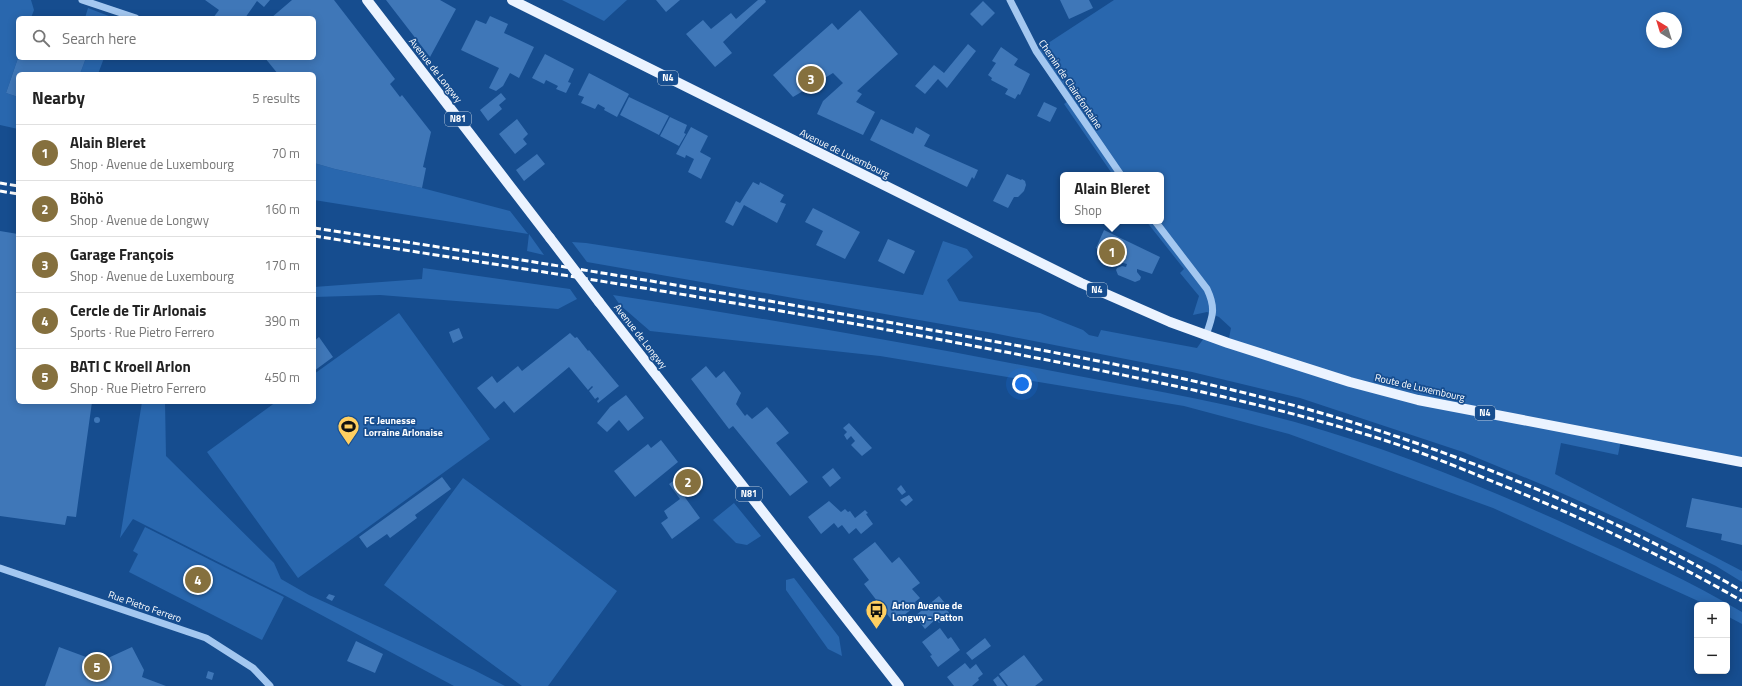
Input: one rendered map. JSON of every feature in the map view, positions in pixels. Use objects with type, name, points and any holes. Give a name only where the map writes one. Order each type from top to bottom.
[{"type":"main road","name":"Avenue de Longwy","points":[[367,0],[599,302],[899,686]]},
{"type":"main road","name":"Avenue de Luxembourg","points":[[512,0],[1081,283],[1170,322]]},
{"type":"main road","name":"Route de Luxembourg","points":[[1170,322],[1350,382],[1418,400],[1742,462]]},
{"type":"street","points":[[82,0],[130,16]]},
{"type":"street","name":"Chemin de Clairefontaine","points":[[1010,0],[1036,51],[1068,101],[1119,172]]},
{"type":"street","points":[[1157,224],[1207,290],[1212,300],[1213,314],[1206,335]]},
{"type":"street","name":"Rue Pietro Ferrero","points":[[0,568],[206,638],[253,668],[270,686]]},
{"type":"shaded area","points":[[0,0],[31,0],[34,10],[32,16],[16,16],[16,60],[17,60],[6,93],[16,96],[16,129],[0,125]]},
{"type":"shaded area","points":[[562,0],[627,0],[604,21]]},
{"type":"shaded area","points":[[1114,0],[1742,0],[1742,462],[1621,440],[1618,455],[1561,443],[1555,474],[1742,571],[1742,582],[1716,566],[1635,526],[1548,487],[1463,452],[1300,398],[1192,372],[993,333],[587,262],[572,242],[923,295],[943,241],[967,249],[973,257],[947,280],[959,301],[1040,313],[1083,330],[1089,335],[1098,337],[1101,330],[1197,348],[1206,335],[1228,343],[1231,328],[1219,317],[1207,312],[1193,315],[1199,296],[1180,273],[1184,269],[1148,224],[1164,224],[1164,172],[1111,172],[1064,104],[1068,101],[1036,51]]},
{"type":"shaded area","points":[[88,8],[109,16],[86,16]]},
{"type":"shaded area","points":[[85,60],[103,60],[99,72],[81,72]]},
{"type":"shaded area","points":[[316,164],[422,188],[510,211],[528,234],[316,200]]},
{"type":"shaded area","points":[[529,234],[544,255],[527,251]]},
{"type":"shaded area","points":[[423,268],[570,289],[577,299],[558,309],[380,295],[316,297],[316,287],[422,279]]},
{"type":"shaded area","points":[[613,295],[838,332],[1007,362],[1208,401],[1266,414],[1369,445],[1441,471],[1548,516],[1644,560],[1725,602],[1700,602],[1493,508],[1289,434],[1184,406],[880,356],[650,331],[620,305]]},
{"type":"shaded area","name":"FC Jeunesse Lorraine Arlonaise","points":[[399,313],[490,439],[298,578],[207,452],[273,404],[316,404],[316,373]]},
{"type":"shaded area","points":[[142,404],[165,404],[166,456],[274,563],[281,579],[309,595],[474,670],[505,686],[454,686],[284,595],[133,519],[120,538]]},
{"type":"shaded area","points":[[463,478],[617,591],[548,686],[522,686],[384,585]]},
{"type":"shaded area","points":[[734,503],[761,536],[747,545],[736,543],[713,520]]},
{"type":"shaded area","points":[[145,527],[284,597],[262,640],[129,572],[138,554],[133,551]]},
{"type":"shaded area","points":[[794,578],[839,637],[842,656],[828,649],[786,590],[786,580]]},
{"type":"shaded area","points":[[1730,605],[1742,612],[1742,624],[1730,618]]},
{"type":"building","points":[[205,0],[270,0],[264,7],[257,1],[246,16],[214,16],[219,10]]},
{"type":"building","points":[[292,0],[334,0],[395,79],[390,84],[400,97],[402,95],[431,132],[423,167],[426,168],[422,188],[316,164],[316,72],[276,72],[267,60],[316,60],[316,16],[273,16]]},
{"type":"building","points":[[386,0],[440,0],[456,9],[430,57]]},
{"type":"building","points":[[656,0],[680,0],[666,12]]},
{"type":"building","points":[[758,0],[765,0],[766,2],[723,42],[732,53],[715,67],[686,34],[703,20],[711,29],[731,13],[736,19]]},
{"type":"building","points":[[1060,0],[1089,0],[1093,8],[1069,19]]},
{"type":"building","points":[[983,1],[995,13],[982,26],[970,14]]},
{"type":"building","points":[[860,10],[898,54],[857,91],[862,94],[856,102],[875,112],[863,135],[817,114],[823,101],[843,83],[833,73],[793,97],[773,75],[832,23],[838,30]]},
{"type":"building","points":[[490,16],[508,24],[504,33],[534,47],[519,78],[510,73],[503,86],[496,91],[489,88],[499,68],[461,50],[476,20],[486,24]]},
{"type":"building","points":[[968,44],[976,51],[947,88],[938,79],[925,94],[915,86],[934,65],[944,73]]},
{"type":"building","points":[[1001,47],[1018,59],[1014,65],[1030,74],[1020,95],[1018,94],[1015,99],[1005,94],[1008,89],[991,80],[992,78],[988,75],[996,63],[992,61]]},
{"type":"building","points":[[545,54],[574,69],[568,82],[571,83],[566,93],[556,89],[558,86],[546,80],[544,84],[532,78]]},
{"type":"building","points":[[17,60],[85,60],[81,72],[16,72],[16,96],[6,93]]},
{"type":"building","points":[[589,73],[629,94],[617,117],[604,110],[605,108],[598,104],[595,109],[581,103],[584,97],[578,95]]},
{"type":"building","points":[[501,93],[506,99],[499,105],[502,109],[488,121],[480,110]]},
{"type":"building","points":[[629,97],[669,116],[659,135],[620,115]]},
{"type":"building","points":[[1044,102],[1057,108],[1050,122],[1037,116]]},
{"type":"building","points":[[670,117],[687,125],[684,133],[686,134],[679,146],[660,136]]},
{"type":"building","points":[[517,119],[528,134],[523,139],[527,144],[515,154],[499,134]]},
{"type":"building","points":[[881,119],[913,134],[916,127],[930,135],[924,146],[978,170],[974,179],[972,177],[967,187],[870,140]]},
{"type":"building","points":[[691,127],[708,136],[700,152],[711,158],[701,179],[688,172],[694,159],[686,155],[685,158],[676,154]]},
{"type":"building","points":[[537,154],[545,164],[524,181],[516,170]]},
{"type":"building","points":[[1007,174],[1021,180],[1022,179],[1025,181],[1026,185],[1024,191],[1018,197],[1014,197],[1008,208],[993,201]]},
{"type":"building","points":[[753,182],[759,185],[760,182],[784,195],[780,202],[786,204],[777,223],[744,205],[733,226],[725,222],[736,201],[740,203]]},
{"type":"building","points":[[813,208],[860,232],[845,259],[816,245],[823,231],[805,222]]},
{"type":"building","points":[[1104,230],[1160,257],[1152,274],[1137,269],[1137,272],[1141,277],[1140,280],[1135,282],[1118,275],[1116,270],[1117,268],[1122,266],[1126,267],[1127,264],[1096,248]]},
{"type":"building","points":[[0,231],[16,234],[16,404],[92,404],[76,517],[67,516],[65,525],[0,516]]},
{"type":"building","points":[[888,239],[915,251],[904,274],[878,261]]},
{"type":"building","points":[[459,328],[463,338],[453,343],[449,332]]},
{"type":"building","points":[[570,333],[575,338],[577,337],[619,386],[598,403],[598,397],[595,399],[589,391],[593,387],[592,386],[588,390],[569,367],[514,413],[504,401],[495,409],[477,388],[492,376],[497,383],[518,366],[522,371]]},
{"type":"building","points":[[319,337],[333,357],[316,370],[316,339]]},
{"type":"building","points":[[706,366],[716,378],[724,371],[741,393],[736,404],[745,416],[747,414],[752,419],[767,407],[789,433],[776,443],[808,482],[790,496],[733,426],[729,429],[691,379]]},
{"type":"building","points":[[626,395],[644,418],[628,431],[619,420],[607,432],[597,423],[610,407]]},
{"type":"building","points":[[97,417],[100,420],[97,423],[94,420]]},
{"type":"building","points":[[849,423],[872,448],[862,456],[851,445],[855,441],[851,436],[847,440],[844,435],[847,432],[843,428]]},
{"type":"building","points":[[661,440],[678,462],[635,497],[614,471],[648,444],[651,448]]},
{"type":"building","points":[[833,468],[841,478],[830,487],[822,477]]},
{"type":"building","points":[[686,472],[697,487],[684,496],[700,518],[672,539],[661,523],[668,518],[664,511],[680,499],[669,484]]},
{"type":"building","points":[[442,477],[451,489],[415,515],[417,518],[390,538],[387,534],[367,548],[359,537]]},
{"type":"building","points":[[901,485],[906,492],[902,495],[897,489]]},
{"type":"building","points":[[909,495],[913,500],[906,506],[900,500]]},
{"type":"building","points":[[1692,498],[1742,508],[1742,545],[1721,540],[1722,534],[1686,527]]},
{"type":"building","points":[[829,501],[841,512],[845,509],[848,512],[850,511],[855,518],[865,510],[873,524],[861,534],[856,528],[849,534],[842,525],[838,528],[834,523],[821,534],[808,517]]},
{"type":"building","points":[[875,542],[892,563],[899,557],[920,583],[912,589],[920,598],[915,602],[917,605],[894,623],[864,584],[869,580],[853,559]]},
{"type":"building","points":[[329,594],[335,596],[332,601],[326,598]]},
{"type":"building","points":[[939,596],[949,608],[947,610],[950,614],[939,623],[936,619],[925,629],[915,616]]},
{"type":"building","points":[[940,628],[948,639],[951,637],[960,650],[938,667],[930,656],[932,655],[922,642]]},
{"type":"building","points":[[985,638],[991,646],[972,660],[966,653]]},
{"type":"building","points":[[356,641],[383,654],[375,673],[347,661]]},
{"type":"building","points":[[59,647],[105,664],[108,658],[132,647],[144,670],[142,677],[166,686],[45,686]]},
{"type":"building","points":[[1024,655],[1043,680],[1035,686],[1008,686],[999,674]]},
{"type":"building","points":[[965,663],[970,669],[976,664],[983,674],[972,686],[954,686],[947,677]]},
{"type":"building","points":[[208,671],[214,673],[212,680],[206,678]]},
{"type":"building","points":[[998,676],[1006,686],[997,686],[993,680]]},
{"type":"railway","points":[[0,183],[16,186]]},
{"type":"railway","points":[[0,191],[16,194]]},
{"type":"railway","points":[[316,228],[623,276],[777,302],[1115,364],[1251,394],[1353,422],[1410,441],[1525,484],[1637,535],[1742,591]]},
{"type":"railway","points":[[316,236],[623,285],[855,324],[1151,381],[1260,406],[1368,435],[1463,469],[1557,508],[1620,537],[1742,601]]},
{"type":"place","name":"Garage François","points":[[811,79]]},
{"type":"place","name":"Alain Bleret","points":[[1112,252]]},
{"type":"place","name":"FC Jeunesse Lorraine Arlonaise","points":[[348,446]]},
{"type":"place","name":"Böhö","points":[[688,482]]},
{"type":"place","name":"Cercle de Tir Arlonais","points":[[198,580]]},
{"type":"place","name":"Arlon Avenue de Longwy - Patton","points":[[877,630]]},
{"type":"place","name":"BATI C Kroell Arlon","points":[[97,667]]}]
